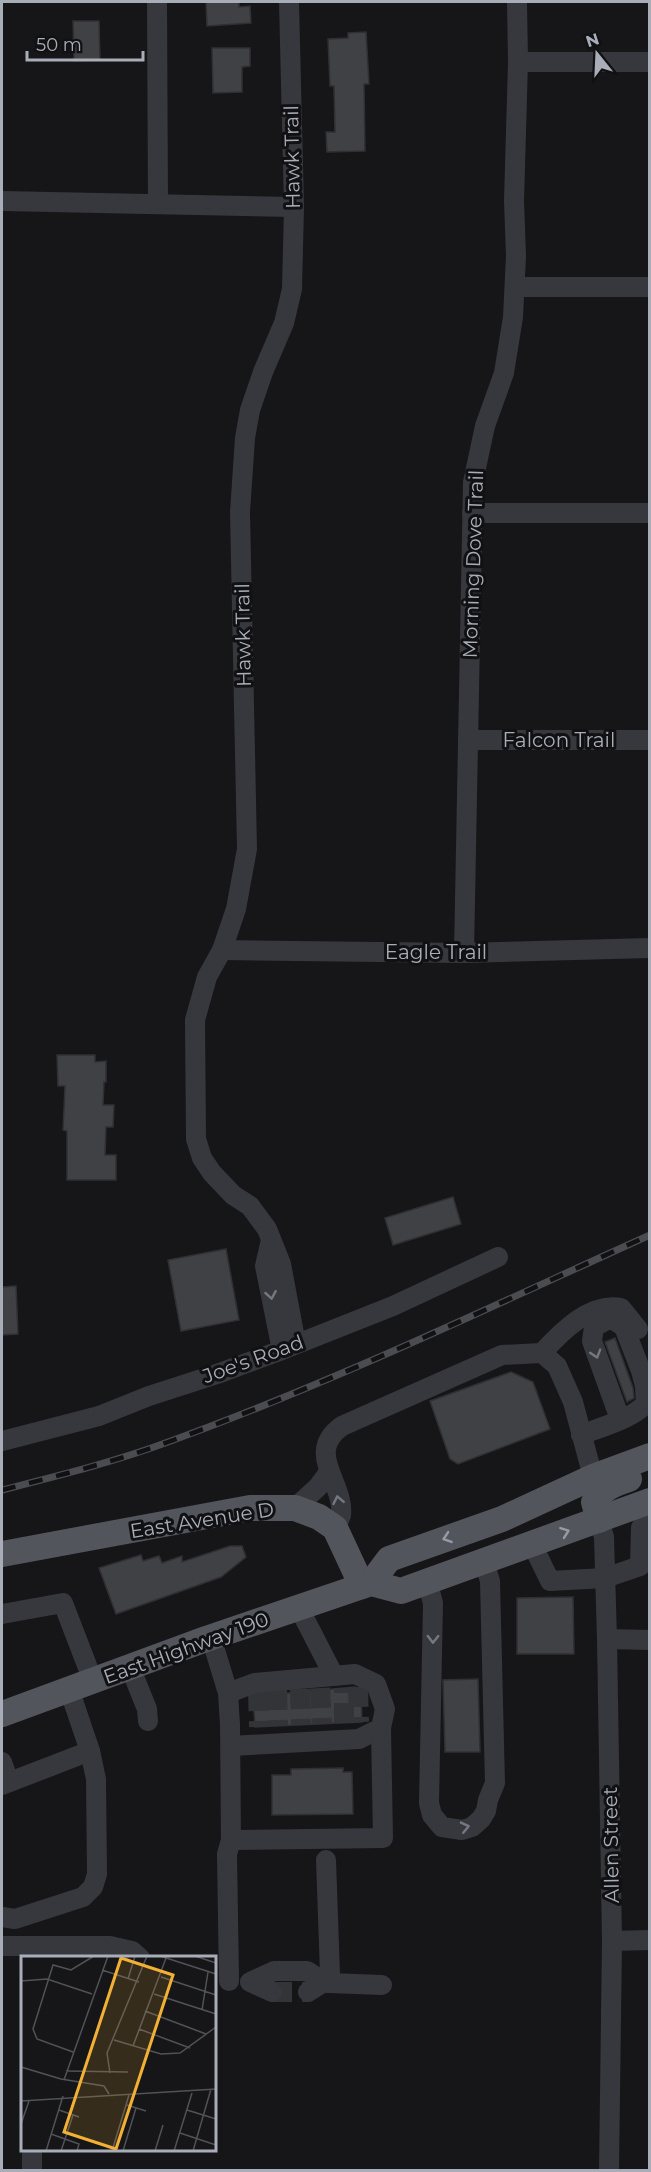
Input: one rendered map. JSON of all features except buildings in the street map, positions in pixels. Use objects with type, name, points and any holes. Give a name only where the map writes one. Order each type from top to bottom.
[{"type":"main road","points":[[367,1585],[389,1558],[502,1519],[593,1477],[650,1456]]},
{"type":"main road","points":[[599,1520],[594,1502],[600,1493],[610,1486],[650,1472]]},
{"type":"main road","points":[[367,1585],[401,1591],[650,1502]]},
{"type":"main road","name":"East Avenue D","points":[[2,1554],[250,1508],[295,1508],[319,1517],[335,1528]]},
{"type":"main road","points":[[335,1528],[367,1585]]},
{"type":"main road","name":"East Highway 190","points":[[2,1714],[211,1637],[367,1585]]},
{"type":"street","points":[[158,2],[158,204]]},
{"type":"street","name":"Hawk Trail","points":[[289,1347],[265,1266],[271,1240],[267,1229],[250,1206],[233,1195],[212,1173],[202,1158],[196,1139],[195,1020],[207,977],[222,950],[236,909],[247,849],[240,512],[245,438],[250,410],[263,372],[285,323],[292,289],[294,207],[290,2]]},
{"type":"street","name":"Morning Dove Trail","points":[[464,953],[472,513],[477,456],[504,373],[509,350],[515,287],[517,2]]},
{"type":"street","points":[[518,62],[650,62]]},
{"type":"street","points":[[2,201],[294,207]]},
{"type":"street","points":[[515,287],[650,287]]},
{"type":"street","points":[[472,513],[650,513]]},
{"type":"street","name":"Falcon Trail","points":[[468,740],[650,740]]},
{"type":"street","name":"Eagle Trail","points":[[222,950],[464,953],[650,948]]},
{"type":"street","name":"Joe's Road","points":[[2,1441],[99,1416],[149,1396],[217,1374],[393,1306],[498,1257]]},
{"type":"street","points":[[542,1353],[581,1318],[610,1306],[621,1308],[638,1327],[650,1366]]},
{"type":"street","points":[[581,1435],[620,1419],[648,1402],[643,1378],[624,1327],[615,1320],[609,1319],[594,1327],[592,1341],[620,1419]]},
{"type":"street","points":[[335,1528],[341,1514],[329,1472],[326,1449],[332,1434],[342,1426],[502,1355],[542,1353],[557,1366],[573,1402],[593,1477]]},
{"type":"street","points":[[295,1508],[318,1487],[329,1472]]},
{"type":"street","name":"Allen Street","points":[[599,1520],[604,1537],[612,1941],[609,2170]]},
{"type":"street","points":[[532,1544],[550,1581],[605,1578],[640,1566],[641,1528],[650,1525]]},
{"type":"street","points":[[428,1581],[434,1603],[429,1803],[432,1815],[442,1827],[462,1830],[472,1827],[481,1819],[495,1783],[490,1581],[484,1561]]},
{"type":"street","points":[[2,1614],[63,1603],[81,1685],[96,1779],[97,1874],[93,1887],[83,1897],[15,1919],[2,1917]]},
{"type":"street","points":[[299,1608],[340,1681]]},
{"type":"street","points":[[211,1637],[228,1693],[231,1746],[231,1840],[227,1854],[222,1981],[250,1982],[272,1992]]},
{"type":"street","points":[[607,1640],[650,1640]]},
{"type":"street","points":[[130,1667],[147,1709],[148,1721]]},
{"type":"street","points":[[228,1693],[268,1686],[340,1681],[376,1684],[385,1709],[381,1728],[382,1838],[231,1840]]},
{"type":"street","points":[[231,1746],[268,1735],[381,1728]]},
{"type":"street","points":[[2,1762],[5,1784],[90,1751]]},
{"type":"street","points":[[320,1986],[326,1860]]},
{"type":"street","points":[[612,1941],[650,1940]]},
{"type":"street","points":[[2,1946],[34,1952],[110,1946],[132,1951],[138,1956]]},
{"type":"street","points":[[250,1982],[274,1971],[307,1971],[320,1986]]},
{"type":"street","points":[[320,1986],[382,1985]]},
{"type":"street","points":[[32,2151],[32,2170]]},
{"type":"tunnel","points":[[358,1687],[359,1722]]},
{"type":"tunnel","points":[[320,1688],[322,1724]]},
{"type":"tunnel","points":[[344,1688],[344,1723]]},
{"type":"tunnel","points":[[300,1689],[301,1725]]},
{"type":"tunnel","points":[[277,1690],[278,1726]]},
{"type":"tunnel","points":[[258,1691],[259,1727]]},
{"type":"tunnel","points":[[272,1992],[308,1992]]},
{"type":"railway","points":[[2,1490],[127,1456],[290,1395],[650,1235]]}]
